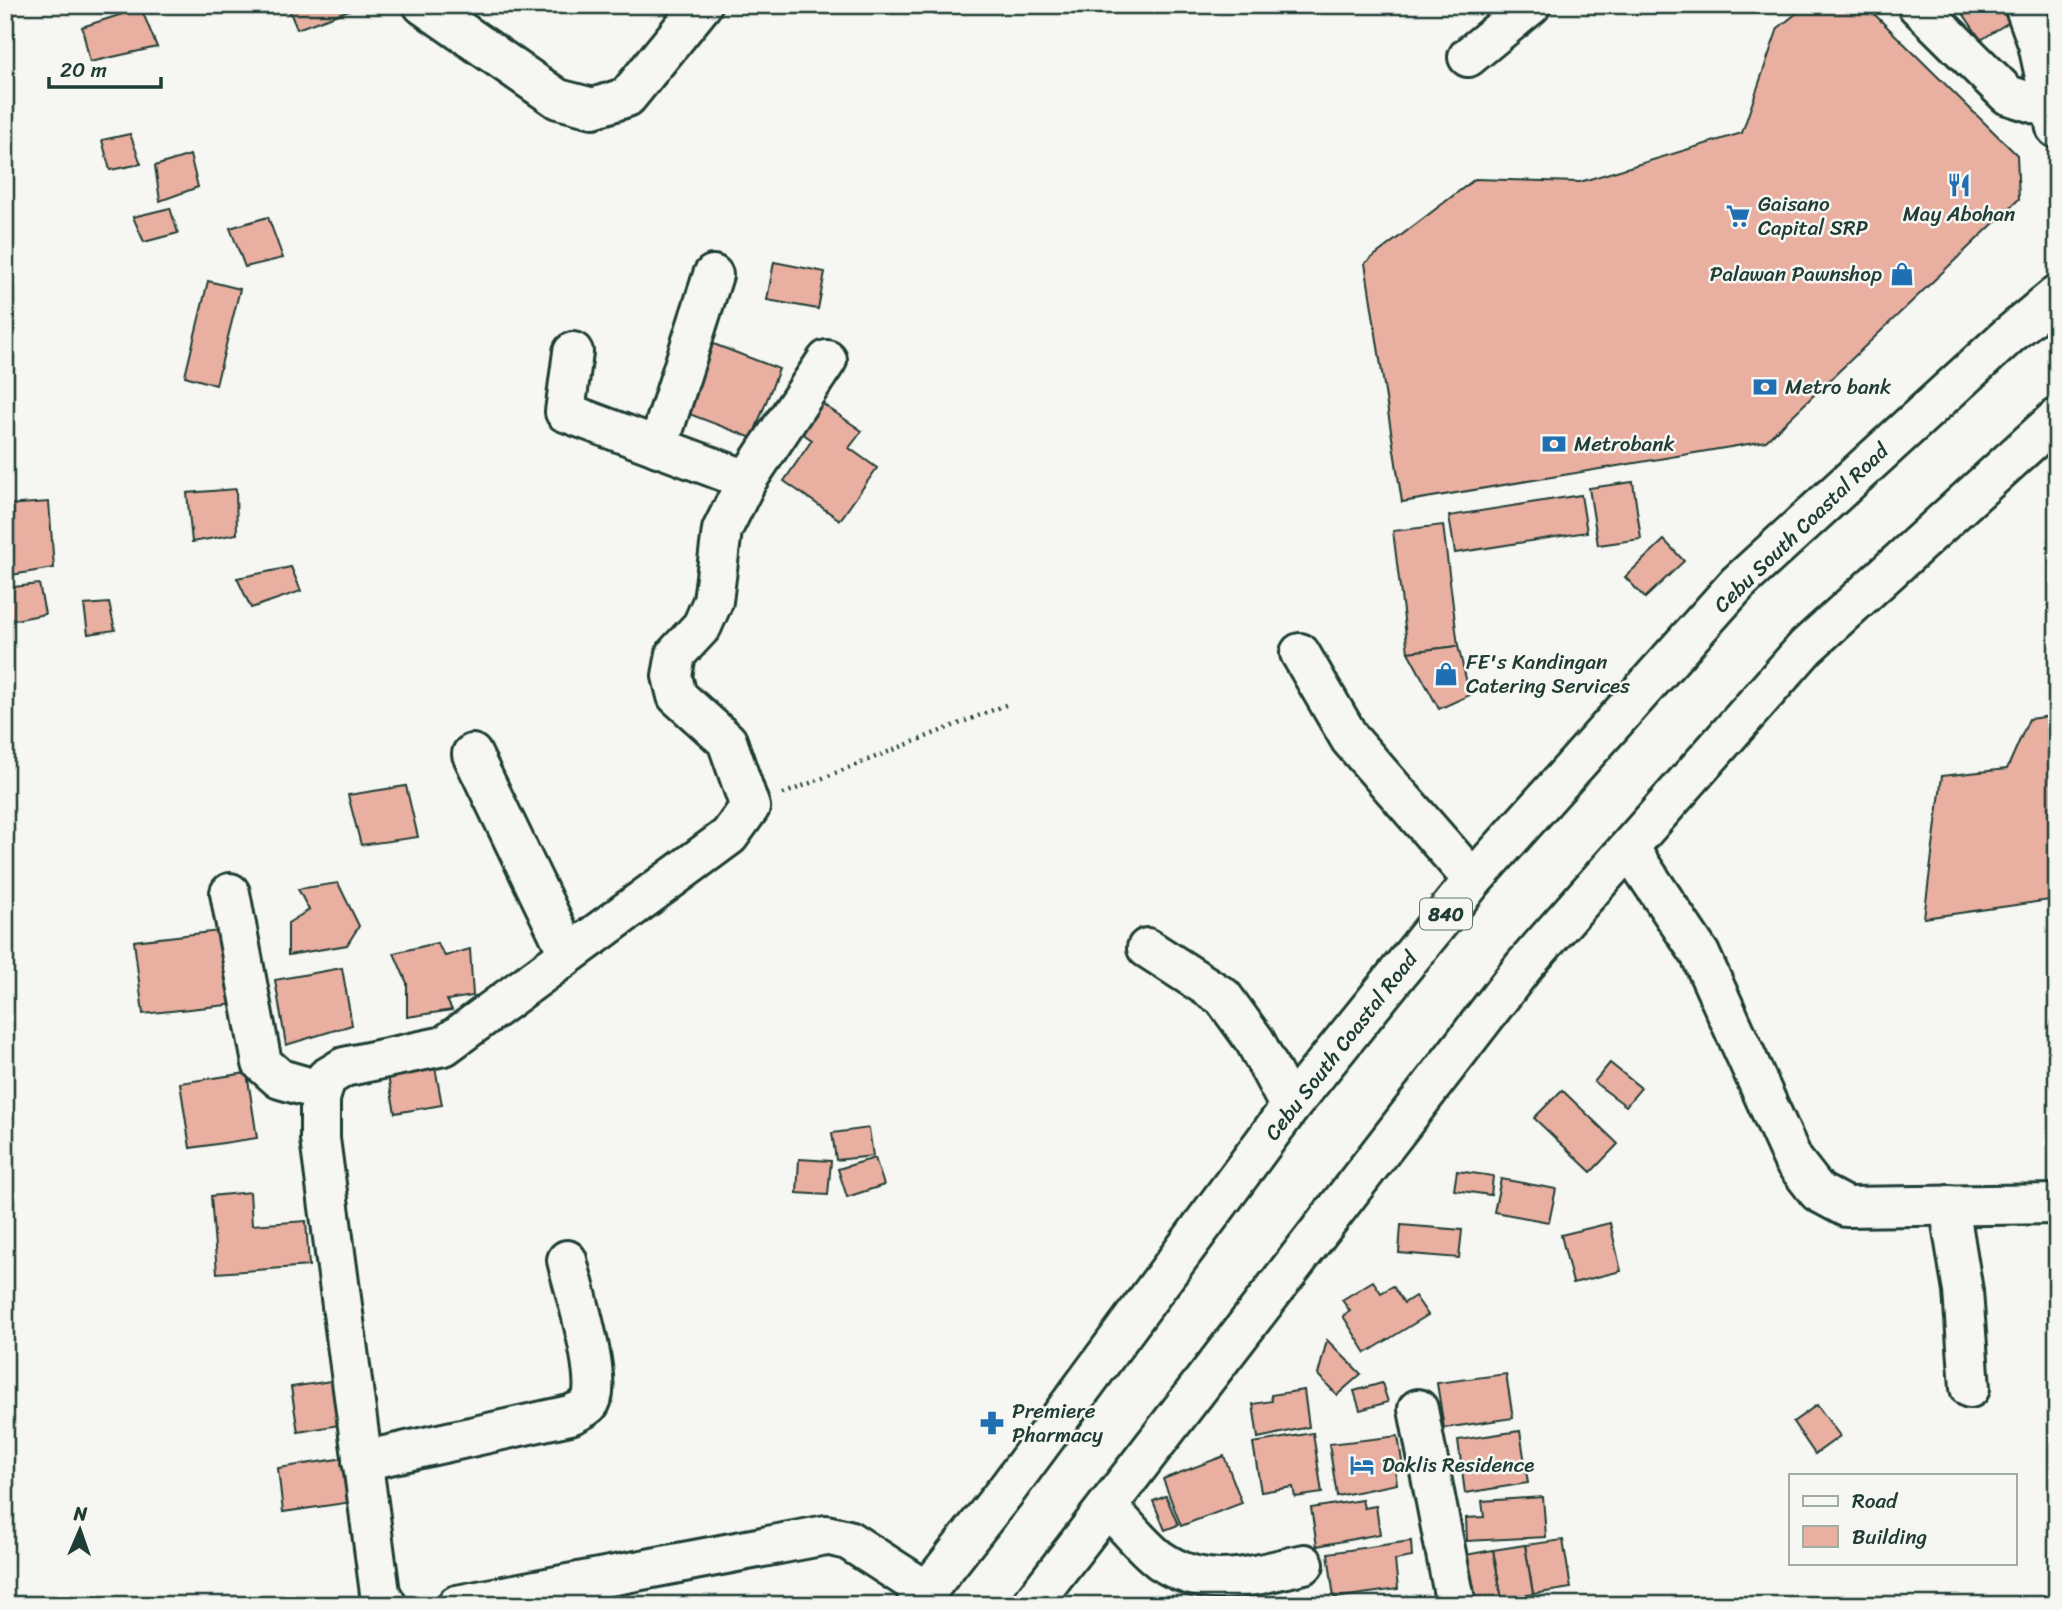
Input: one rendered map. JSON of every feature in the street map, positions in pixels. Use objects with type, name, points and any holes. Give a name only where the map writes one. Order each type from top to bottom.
[{"type":"main road","points":[[423,5],[558,100],[593,108],[627,97],[702,5]]},
{"type":"main road","points":[[1468,57],[1531,5]]},
{"type":"main road","points":[[1917,5],[2008,95],[2054,121]]},
{"type":"main road","points":[[2024,5],[2038,44],[2054,121]]},
{"type":"main road","points":[[658,447],[713,275]]},
{"type":"main road","name":"Cebu South Coastal Road","points":[[921,1598],[1008,1488],[1290,1107],[1473,880],[1738,583],[2008,335],[2057,295]]},
{"type":"main road","points":[[573,352],[565,412],[747,480]]},
{"type":"main road","points":[[387,1605],[380,1592],[320,1139],[322,1091],[326,1078],[344,1067],[444,1046],[729,836],[750,807],[727,741],[677,696],[672,676],[676,654],[702,626],[713,601],[722,530],[747,480],[827,360]]},
{"type":"main road","points":[[1031,1605],[1524,966],[1806,647],[2057,418]]},
{"type":"main road","points":[[1300,653],[1350,739],[1473,880]]},
{"type":"main road","points":[[472,754],[568,953]]},
{"type":"main road","points":[[1629,848],[1700,954],[1793,1160],[1818,1192],[1846,1207],[2057,1204]]},
{"type":"main road","points":[[230,893],[262,1062],[280,1079],[322,1091]]},
{"type":"main road","points":[[1147,948],[1223,997],[1255,1041],[1290,1107]]},
{"type":"main road","points":[[1949,1205],[1963,1291],[1970,1388]]},
{"type":"main road","points":[[362,1461],[570,1415],[589,1405],[594,1392],[593,1372],[567,1260]]},
{"type":"main road","points":[[1418,1409],[1455,1605]]},
{"type":"main road","points":[[1107,1507],[1158,1559],[1189,1576],[1219,1581],[1304,1564]]},
{"type":"main road","points":[[457,1605],[826,1535],[848,1540],[921,1598]]},
{"type":"path","points":[[750,807],[1008,704]]},
{"type":"building","points":[[287,5],[363,5],[297,29]]},
{"type":"building","points":[[1807,5],[1865,5],[2017,155],[2019,199],[1766,441],[1402,502],[1365,263],[1475,179],[1580,182],[1742,133],[1778,28]]},
{"type":"building","points":[[1998,5],[2009,22],[1981,40],[1958,6]]},
{"type":"building","points":[[141,8],[157,47],[90,62],[82,27]]},
{"type":"building","points":[[130,134],[141,164],[110,170],[102,140]]},
{"type":"building","points":[[190,155],[198,187],[160,201],[155,166]]},
{"type":"building","points":[[170,208],[178,233],[144,242],[133,217]]},
{"type":"building","points":[[268,217],[283,258],[245,267],[230,228]]},
{"type":"building","points":[[774,262],[825,272],[818,309],[767,300]]},
{"type":"building","points":[[208,281],[240,289],[216,385],[185,376]]},
{"type":"building","points":[[711,343],[779,369],[752,438],[684,412]]},
{"type":"building","points":[[820,402],[862,431],[849,448],[877,468],[840,520],[784,481],[812,440],[799,431]]},
{"type":"building","points":[[1633,482],[1641,539],[1598,545],[1589,488]]},
{"type":"building","points":[[236,489],[237,534],[192,542],[187,493]]},
{"type":"building","points":[[1581,495],[1587,532],[1455,553],[1449,516]]},
{"type":"building","points":[[49,502],[54,568],[5,576],[5,505]]},
{"type":"building","points":[[1443,525],[1458,646],[1408,652],[1393,531]]},
{"type":"building","points":[[1664,540],[1684,561],[1645,598],[1625,577]]},
{"type":"building","points":[[291,567],[301,591],[251,608],[237,578]]},
{"type":"building","points":[[39,584],[45,614],[5,622],[5,588]]},
{"type":"building","points":[[109,603],[115,630],[88,634],[84,605]]},
{"type":"building","points":[[1458,646],[1470,695],[1439,709],[1408,652]]},
{"type":"building","points":[[2051,716],[2057,722],[2057,899],[1924,918],[1942,776],[2007,769],[2029,719]]},
{"type":"building","points":[[406,786],[418,837],[361,845],[348,795]]},
{"type":"building","points":[[338,883],[359,926],[347,945],[288,955],[288,923],[309,910],[298,889]]},
{"type":"building","points":[[228,930],[236,1004],[143,1014],[134,941]]},
{"type":"building","points":[[437,943],[445,956],[470,949],[473,996],[447,1000],[452,1010],[407,1017],[407,983],[394,953]]},
{"type":"building","points":[[342,968],[352,1025],[286,1045],[275,980]]},
{"type":"building","points":[[1610,1063],[1641,1088],[1626,1106],[1594,1082]]},
{"type":"building","points":[[435,1067],[442,1105],[395,1113],[388,1076]]},
{"type":"building","points":[[247,1073],[257,1138],[190,1148],[180,1083]]},
{"type":"building","points":[[1562,1090],[1618,1144],[1591,1172],[1534,1118]]},
{"type":"building","points":[[869,1128],[873,1156],[836,1160],[832,1133]]},
{"type":"building","points":[[875,1158],[884,1185],[847,1197],[838,1169]]},
{"type":"building","points":[[799,1159],[831,1161],[828,1195],[797,1193]]},
{"type":"building","points":[[1457,1171],[1493,1176],[1491,1195],[1454,1190]]},
{"type":"building","points":[[1501,1179],[1556,1189],[1549,1222],[1494,1212]]},
{"type":"building","points":[[250,1192],[252,1225],[306,1221],[309,1266],[217,1273],[211,1196]]},
{"type":"building","points":[[1610,1223],[1621,1271],[1573,1283],[1561,1235]]},
{"type":"building","points":[[1401,1225],[1462,1230],[1459,1258],[1399,1253]]},
{"type":"building","points":[[1373,1281],[1381,1293],[1393,1286],[1404,1303],[1415,1296],[1428,1315],[1366,1353],[1343,1316],[1350,1311],[1342,1300]]},
{"type":"building","points":[[1327,1340],[1361,1374],[1337,1395],[1318,1375]]},
{"type":"building","points":[[1506,1374],[1513,1418],[1444,1428],[1437,1383]]},
{"type":"building","points":[[338,1380],[345,1424],[298,1432],[291,1387]]},
{"type":"building","points":[[1382,1383],[1388,1402],[1360,1410],[1354,1391]]},
{"type":"building","points":[[1304,1390],[1309,1427],[1258,1438],[1253,1404],[1272,1401],[1271,1395]]},
{"type":"building","points":[[1817,1405],[1840,1436],[1815,1454],[1793,1422]]},
{"type":"building","points":[[1520,1431],[1528,1483],[1465,1493],[1458,1440]]},
{"type":"building","points":[[1313,1433],[1322,1493],[1295,1497],[1293,1487],[1261,1492],[1253,1443]]},
{"type":"building","points":[[1398,1436],[1403,1468],[1395,1469],[1397,1484],[1337,1496],[1329,1444]]},
{"type":"building","points":[[1224,1456],[1242,1503],[1181,1526],[1163,1479]]},
{"type":"building","points":[[345,1458],[352,1502],[283,1512],[278,1468]]},
{"type":"building","points":[[1166,1496],[1178,1525],[1165,1530],[1153,1501]]},
{"type":"building","points":[[1543,1497],[1546,1537],[1467,1541],[1466,1518],[1484,1517],[1482,1501]]},
{"type":"building","points":[[1362,1500],[1364,1508],[1376,1506],[1380,1534],[1317,1546],[1311,1508]]},
{"type":"building","points":[[1563,1540],[1571,1588],[1533,1594],[1525,1545]]},
{"type":"building","points":[[1411,1541],[1412,1557],[1395,1560],[1398,1589],[1334,1598],[1328,1553]]},
{"type":"building","points":[[1525,1545],[1533,1594],[1502,1600],[1493,1550]]},
{"type":"building","points":[[1493,1550],[1502,1600],[1469,1605],[1460,1556]]},
{"type":"building","points":[[1407,1596],[1409,1605],[1372,1605]]},
{"type":"building","points":[[1523,1598],[1525,1605],[1496,1605]]},
{"type":"place","name":"May Abohan","points":[[1959,185]]},
{"type":"place","name":"Gaisano Capital SRP","points":[[1738,216]]},
{"type":"place","name":"Palawan Pawnshop","points":[[1902,274]]},
{"type":"place","name":"Metro bank","points":[[1765,387]]},
{"type":"place","name":"Metrobank","points":[[1554,444]]},
{"type":"place","name":"FE's Kandingan Catering Services","points":[[1446,674]]},
{"type":"place","name":"Premiere Pharmacy","points":[[992,1423]]},
{"type":"place","name":"Daklis Residence","points":[[1362,1465]]}]
